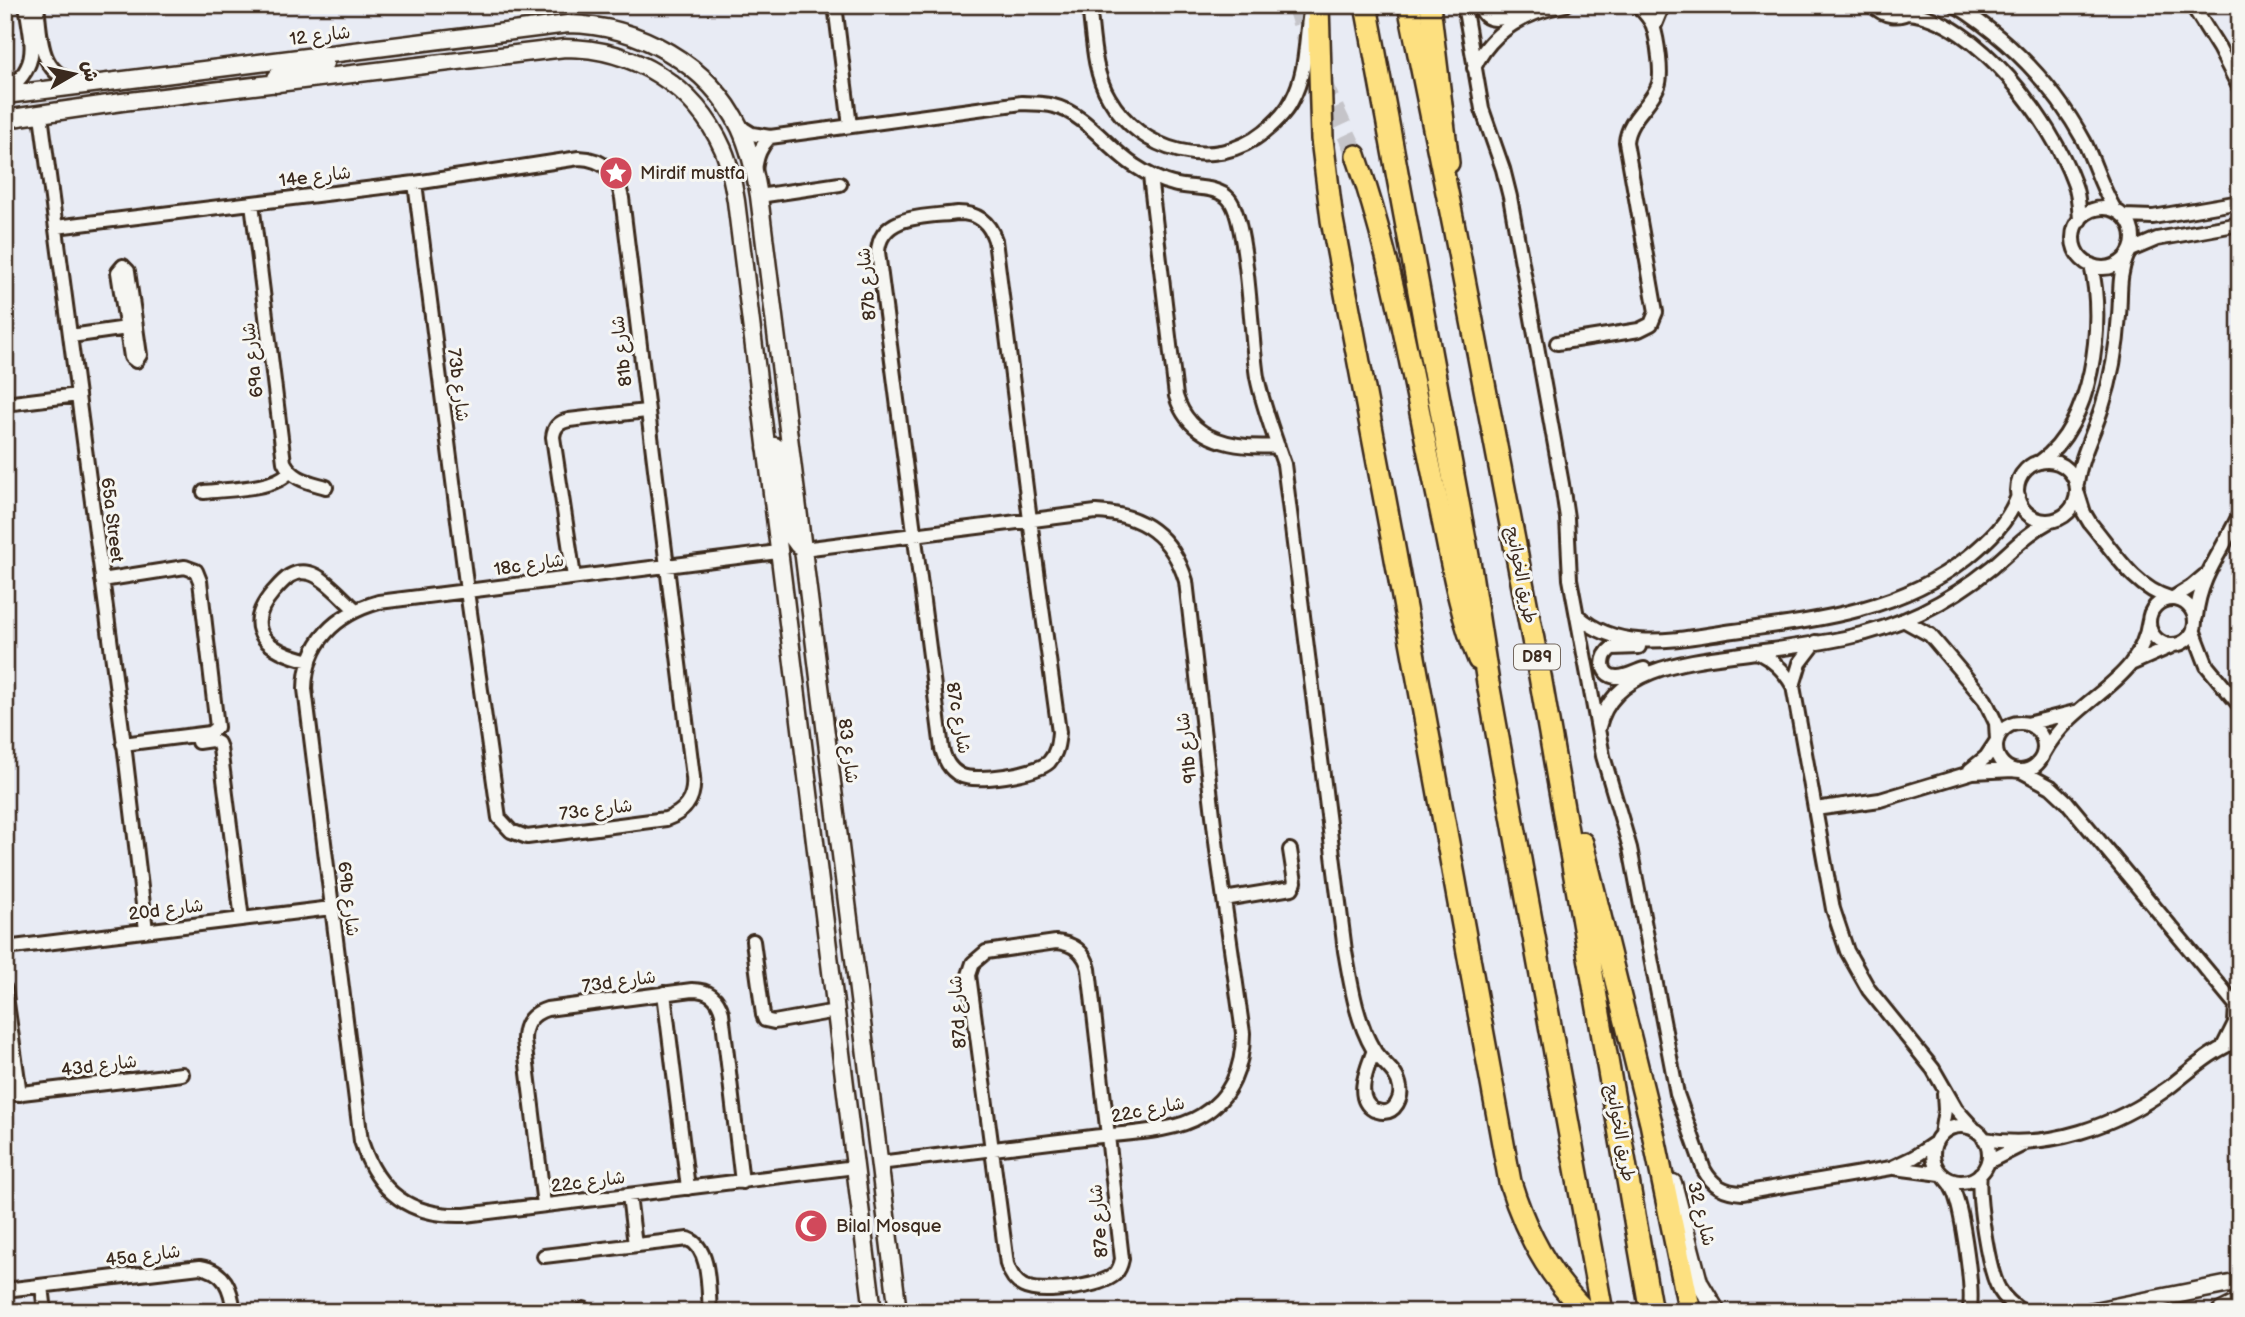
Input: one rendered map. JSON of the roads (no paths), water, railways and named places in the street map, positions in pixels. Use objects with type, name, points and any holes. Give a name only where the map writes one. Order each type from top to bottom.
[{"type":"highway","points":[[1318,5],[1322,139],[1332,220],[1503,1149],[1520,1215],[1534,1245],[1552,1274],[1586,1312]]},
{"type":"highway","points":[[1366,5],[1470,567],[1488,683],[1602,1312]]},
{"type":"highway","name":"طريق الخوانيج","points":[[1409,5],[1540,676],[1651,1312]]},
{"type":"highway","points":[[1540,676],[1651,1123],[1689,1312]]},
{"type":"main road","points":[[1430,5],[1454,227]]},
{"type":"main road","points":[[1356,155],[1381,235],[1459,599],[1476,656],[1488,683]]},
{"type":"street","points":[[5,94],[22,78],[32,58],[26,5]]},
{"type":"street","points":[[37,5],[43,51],[48,62],[63,78],[91,85]]},
{"type":"street","points":[[835,5],[850,126]]},
{"type":"street","points":[[1089,5],[1098,72],[1107,96],[1121,117],[1139,134],[1160,146],[1185,153],[1209,154],[1234,149],[1256,138],[1276,123],[1291,103],[1301,80],[1311,5]]},
{"type":"street","points":[[1464,5],[1482,109],[1510,197],[1565,501],[1570,579],[1606,771],[1630,848],[1681,1108],[1709,1178],[1724,1190],[1733,1193],[1751,1192],[1891,1167],[1914,1157],[1953,1127],[1974,1129]]},
{"type":"street","points":[[1480,5],[1485,16],[1498,20],[1523,10],[1560,6]]},
{"type":"street","points":[[1557,343],[1639,330],[1651,324],[1654,318],[1656,306],[1626,142],[1631,125],[1655,93],[1660,81],[1654,27],[1637,5]]},
{"type":"street","points":[[1654,27],[1663,5]]},
{"type":"street","points":[[1872,5],[1890,16],[1898,16],[1913,9],[1937,20],[1970,41],[1993,61],[2020,89],[2049,130],[2077,192],[2080,220]]},
{"type":"street","points":[[1955,5],[1998,35],[2024,58],[2047,85],[2068,113],[2085,144],[2105,194],[2133,232],[2129,253],[2120,276],[2118,335],[2109,383],[2095,429],[2081,462],[2074,506],[2057,520],[2041,521],[2025,512],[2018,496],[2018,485],[2025,471],[2040,462],[2064,439],[2089,377],[2097,313],[2091,265]]},
{"type":"street","points":[[2192,5],[2219,48],[2240,89]]},
{"type":"street","points":[[1474,68],[1488,44],[1502,31],[1527,16],[1560,6]]},
{"type":"street","name":"شارع 12","points":[[5,94],[554,25],[582,24],[641,38],[682,61],[715,91],[739,126],[755,170],[759,196]]},
{"type":"street","points":[[5,119],[122,102],[565,48],[583,48],[635,61],[680,90],[705,117],[723,148],[736,201],[873,1312]]},
{"type":"street","points":[[276,84],[280,73],[322,64],[342,52]]},
{"type":"street","points":[[122,102],[149,90],[206,82],[210,69]]},
{"type":"street","points":[[739,126],[752,134],[770,137],[1023,103],[1056,106],[1093,130],[1150,176],[1172,184],[1215,191],[1228,197],[1236,209],[1242,233],[1257,374],[1263,405],[1284,464],[1345,951],[1353,992],[1364,1027],[1374,1050],[1396,1076],[1400,1086],[1398,1102],[1392,1109],[1384,1112],[1376,1111],[1368,1105],[1364,1095],[1363,1084],[1374,1050]]},
{"type":"street","name":"65a Street","points":[[41,115],[146,930]]},
{"type":"street","points":[[755,170],[756,157],[770,137]]},
{"type":"street","name":"14e شارع","points":[[56,226],[415,183],[579,158]]},
{"type":"street","name":"81b شارع","points":[[579,158],[590,159],[609,169],[620,187],[646,411],[668,565]]},
{"type":"street","points":[[1150,176],[1176,396],[1180,410],[1191,423],[1210,437],[1229,445],[1252,448],[1278,446]]},
{"type":"street","name":"73b شارع","points":[[415,183],[467,591]]},
{"type":"street","points":[[759,196],[840,184]]},
{"type":"street","name":"شارع 83","points":[[759,196],[898,1312]]},
{"type":"street","points":[[2240,202],[2153,217],[2119,213],[2106,208],[2096,209],[2080,220],[2076,228],[2075,245],[2078,253],[2091,265],[2106,268],[2121,262],[2129,253],[2157,239],[2240,225]]},
{"type":"street","name":"69a شارع","points":[[253,203],[282,457],[289,472]]},
{"type":"street","name":"87b شارع","points":[[914,535],[878,243],[882,234],[895,223],[958,213],[978,216],[992,230],[995,240],[1030,520]]},
{"type":"street","points":[[123,266],[127,268],[140,355],[136,361],[131,357],[127,328],[118,272],[123,266]]},
{"type":"street","points":[[71,336],[127,328]]},
{"type":"street","points":[[5,404],[78,395]]},
{"type":"street","points":[[574,577],[554,437],[556,427],[569,420],[646,411]]},
{"type":"street","points":[[766,448],[775,446],[779,451],[790,534],[803,548],[1030,520]]},
{"type":"street","points":[[2040,462],[2063,465],[2074,477],[2084,513],[2090,523],[2136,578],[2151,591],[2188,604],[2196,617]]},
{"type":"street","points":[[204,492],[271,484],[281,480],[289,472],[303,480],[326,487]]},
{"type":"street","points":[[2018,496],[2004,522],[1978,548],[1936,579],[1911,593],[1837,616],[1644,647],[1612,648],[1603,657],[1602,664],[1610,675],[1616,677],[1655,666],[1855,635],[1903,620],[1962,589],[2030,533],[2050,521]]},
{"type":"street","name":"91b شارع","points":[[1030,520],[1096,512],[1126,516],[1147,526],[1165,540],[1181,566],[1186,581],[1243,1033]]},
{"type":"street","points":[[2240,513],[2207,573],[2199,595],[2194,632],[2207,666],[2240,706]]},
{"type":"street","name":"87c شارع","points":[[914,535],[944,757],[952,770],[966,777],[1003,775],[1041,768],[1055,752],[1058,742],[1030,520]]},
{"type":"street","name":"18c شارع","points":[[310,661],[315,648],[332,625],[356,610],[379,602],[778,552]]},
{"type":"street","name":"73c شارع","points":[[467,591],[499,818],[511,831],[527,837],[666,819],[677,815],[691,799],[693,777],[668,565]]},
{"type":"street","points":[[102,580],[185,567],[195,571],[200,581],[217,727],[209,733],[124,748]]},
{"type":"street","points":[[310,661],[282,652],[260,632],[258,620],[261,608],[284,580],[300,572],[312,573],[356,610]]},
{"type":"street","points":[[2133,664],[2142,648],[2155,605],[2191,587],[2207,573]]},
{"type":"street","points":[[1577,615],[1595,630],[1612,636],[1677,640]]},
{"type":"street","points":[[1903,620],[1930,635],[1985,700],[1996,723],[1996,751],[2005,766],[2051,787],[2067,802],[2238,1008],[2235,1023],[2223,1047]]},
{"type":"street","points":[[2149,620],[2150,628],[2159,641],[2174,645]]},
{"type":"street","points":[[1815,809],[1891,798],[1964,774],[2035,766],[2064,725],[2133,664],[2182,643],[2194,632]]},
{"type":"street","points":[[1793,686],[1800,663],[1816,642]]},
{"type":"street","points":[[1756,652],[1780,668],[1793,686],[1833,909],[1847,951],[1869,990],[1927,1062],[1956,1108],[1984,1139],[1988,1162]]},
{"type":"street","name":"69b شارع","points":[[310,661],[305,690],[361,1141]]},
{"type":"street","points":[[1598,731],[1608,704],[1621,690],[1644,676],[1681,663]]},
{"type":"street","points":[[1964,774],[1986,757],[2006,728],[2012,724],[2027,724],[2082,709]]},
{"type":"street","points":[[2027,724],[2039,733],[2043,754]]},
{"type":"street","points":[[124,748],[209,740],[218,743],[242,919]]},
{"type":"street","points":[[1224,899],[1292,888],[1295,882],[1290,850]]},
{"type":"street","name":"20d شارع","points":[[5,948],[331,908]]},
{"type":"street","points":[[753,941],[765,1020],[774,1022],[836,1011]]},
{"type":"street","name":"87d شارع","points":[[991,1149],[970,969],[977,958],[986,952],[1056,942],[1071,945],[1087,962],[1108,1135]]},
{"type":"street","points":[[5,989],[20,1094]]},
{"type":"street","name":"73d شارع","points":[[544,1205],[524,1040],[527,1024],[532,1016],[547,1009],[664,993],[701,990],[709,992],[720,1004],[742,1182]]},
{"type":"street","points":[[664,993],[688,1188]]},
{"type":"street","name":"22c شارع","points":[[879,1163],[1180,1125],[1215,1106],[1234,1080],[1243,1049],[1243,1033]]},
{"type":"street","points":[[1891,1167],[1943,1176],[1960,1182],[1974,1179],[1988,1162],[2033,1142],[2076,1133],[2127,1113],[2156,1096],[2223,1047],[2240,1040]]},
{"type":"street","name":"43d شارع","points":[[5,1095],[183,1074]]},
{"type":"street","points":[[1942,1086],[1945,1110],[1933,1159],[1954,1192],[1958,1208],[1972,1293],[1969,1312]]},
{"type":"street","name":"شارع 32","points":[[1651,1123],[1673,1181],[1699,1282],[1717,1312]]},
{"type":"street","name":"87e شارع","points":[[991,1149],[1010,1273],[1022,1285],[1031,1289],[1066,1288],[1109,1279],[1120,1267],[1122,1259],[1108,1135]]},
{"type":"street","points":[[1984,1139],[2033,1142]]},
{"type":"street","name":"22c شارع","points":[[361,1141],[372,1169],[390,1192],[425,1212],[445,1216],[465,1216],[855,1167]]},
{"type":"street","points":[[1980,1174],[1979,1197],[1994,1276],[2006,1298],[2023,1312]]},
{"type":"street","points":[[629,1195],[635,1245]]},
{"type":"street","points":[[544,1255],[688,1239],[699,1246],[704,1259],[710,1312]]},
{"type":"street","name":"45a شارع","points":[[5,1290],[200,1267],[209,1268],[225,1280],[234,1312]]},
{"type":"street","points":[[2089,1312],[2240,1282]]},
{"type":"street","points":[[42,1286],[45,1312]]},
{"type":"street","points":[[2220,1312],[2240,1302]]},
{"type":"tunnel","points":[[1296,5],[1310,51]]},
{"type":"tunnel","points":[[1322,82],[1356,155]]},
{"type":"place","name":"Mirdif mustfa","points":[[616,173]]},
{"type":"place","name":"Bilal Mosque","points":[[811,1226]]}]
